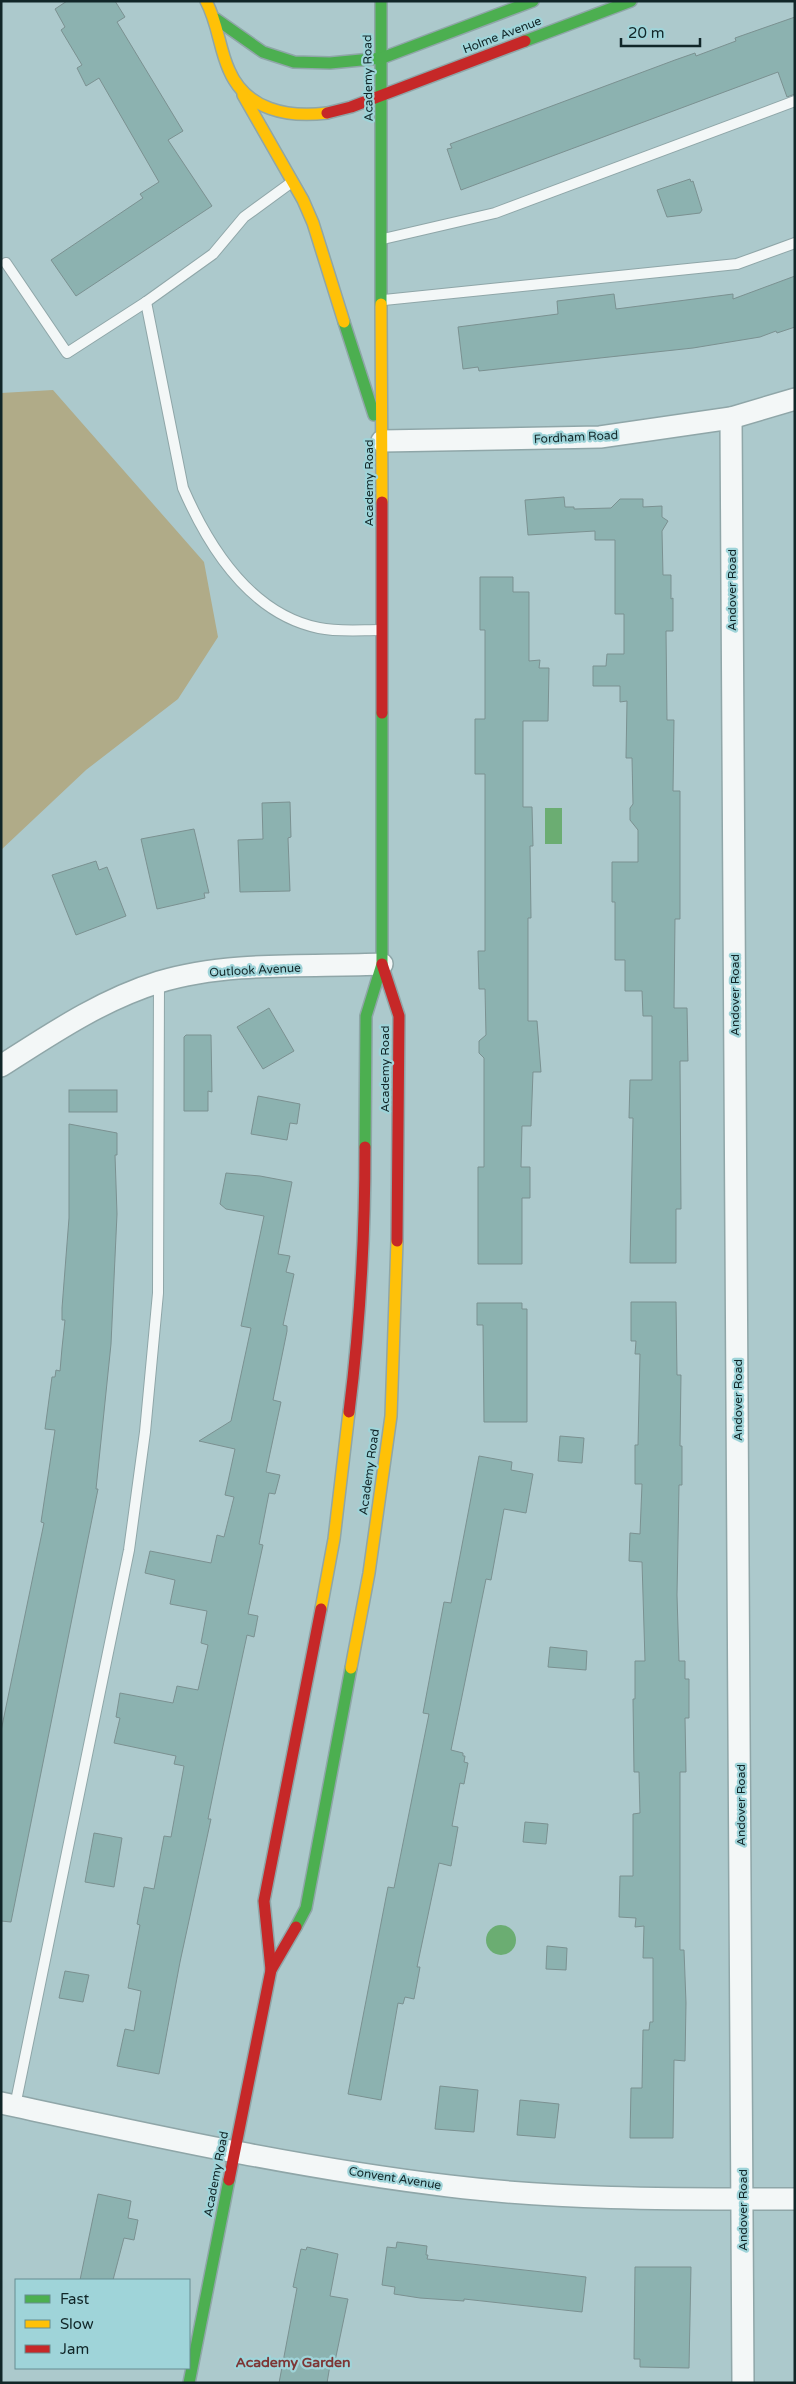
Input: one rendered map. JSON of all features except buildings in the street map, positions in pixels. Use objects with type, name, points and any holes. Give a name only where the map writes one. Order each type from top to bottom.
[{"type":"main road","points":[[206,1],[216,19],[229,71],[293,182],[313,223],[382,441]]},
{"type":"main road","name":"Academy Road","points":[[190,2383],[271,1970],[264,1901],[334,1539],[356,1356],[365,1192],[366,1016],[382,964],[381,1]]},
{"type":"main road","name":"Holme Avenue","points":[[216,19],[263,52],[294,62],[330,63],[382,58],[533,1]]},
{"type":"main road","name":"Holme Avenue","points":[[240,90],[250,99],[274,111],[302,115],[340,110],[631,1]]},
{"type":"main road","name":"Academy Road","points":[[271,1970],[306,1908],[369,1572],[390,1416],[396,1295],[399,1016],[382,964]]},
{"type":"street","name":"Fordham Road","points":[[382,441],[600,437],[731,418],[795,399]]},
{"type":"street","name":"Andover Road","points":[[731,418],[744,2199],[743,2383]]},
{"type":"street","name":"Outlook Avenue","points":[[1,1066],[56,1031],[114,999],[159,982],[200,973],[241,968],[382,964]]},
{"type":"street","name":"Convent Avenue","points":[[8,2105],[234,2152],[448,2186],[527,2194],[624,2198],[795,2199]]},
{"type":"lane","points":[[382,240],[495,214],[795,101]]},
{"type":"lane","points":[[6,263],[67,353],[146,302],[213,254],[244,218],[293,182]]},
{"type":"lane","points":[[382,300],[737,264],[795,243]]},
{"type":"lane","points":[[146,302],[183,488],[195,516],[216,552],[260,602],[289,619],[320,628],[383,630]]},
{"type":"lane","points":[[8,2105],[130,1550],[158,1293],[159,982]]},
{"type":"shaded area","points":[[53,390],[204,562],[218,637],[178,699],[86,770],[1,850],[1,393]]},
{"type":"shaded area","points":[[545,808],[562,808],[562,844],[545,844]]},
{"type":"shaded area","points":[[501,1925],[507,1926],[515,1934],[515,1946],[507,1954],[501,1955],[495,1954],[487,1946],[486,1940],[487,1934],[495,1926]]},
{"type":"traffic: fast","points":[[381,1],[381,304]]},
{"type":"traffic: fast","points":[[216,19],[263,52],[294,62],[330,63],[382,58],[533,1]]},
{"type":"traffic: fast","points":[[525,41],[631,1]]},
{"type":"traffic: fast","points":[[344,322],[374,415]]},
{"type":"traffic: fast","points":[[365,1147],[366,1016],[382,964],[382,713]]},
{"type":"traffic: fast","points":[[296,1927],[306,1908],[351,1668]]},
{"type":"traffic: fast","points":[[189,2383],[229,2180]]},
{"type":"traffic: slow","points":[[206,1],[229,70],[236,84],[246,94],[257,103],[283,112],[298,114],[327,113]]},
{"type":"traffic: slow","points":[[243,95],[303,200],[313,223],[344,322]]},
{"type":"traffic: slow","points":[[381,304],[382,502]]},
{"type":"traffic: slow","points":[[351,1668],[369,1573],[391,1416],[397,1241]]},
{"type":"traffic: slow","points":[[321,1609],[334,1539],[349,1412]]},
{"type":"traffic: jam","points":[[327,113],[351,107],[525,41]]},
{"type":"traffic: jam","points":[[382,502],[382,713]]},
{"type":"traffic: jam","points":[[382,964],[399,1016],[397,1241]]},
{"type":"traffic: jam","points":[[349,1412],[361,1280],[365,1147]]},
{"type":"traffic: jam","points":[[271,1970],[264,1901],[321,1609]]},
{"type":"traffic: jam","points":[[229,2180],[271,1970],[296,1927]]},
{"type":"district","name":"Academy Garden","points":[[293,2362]]}]
